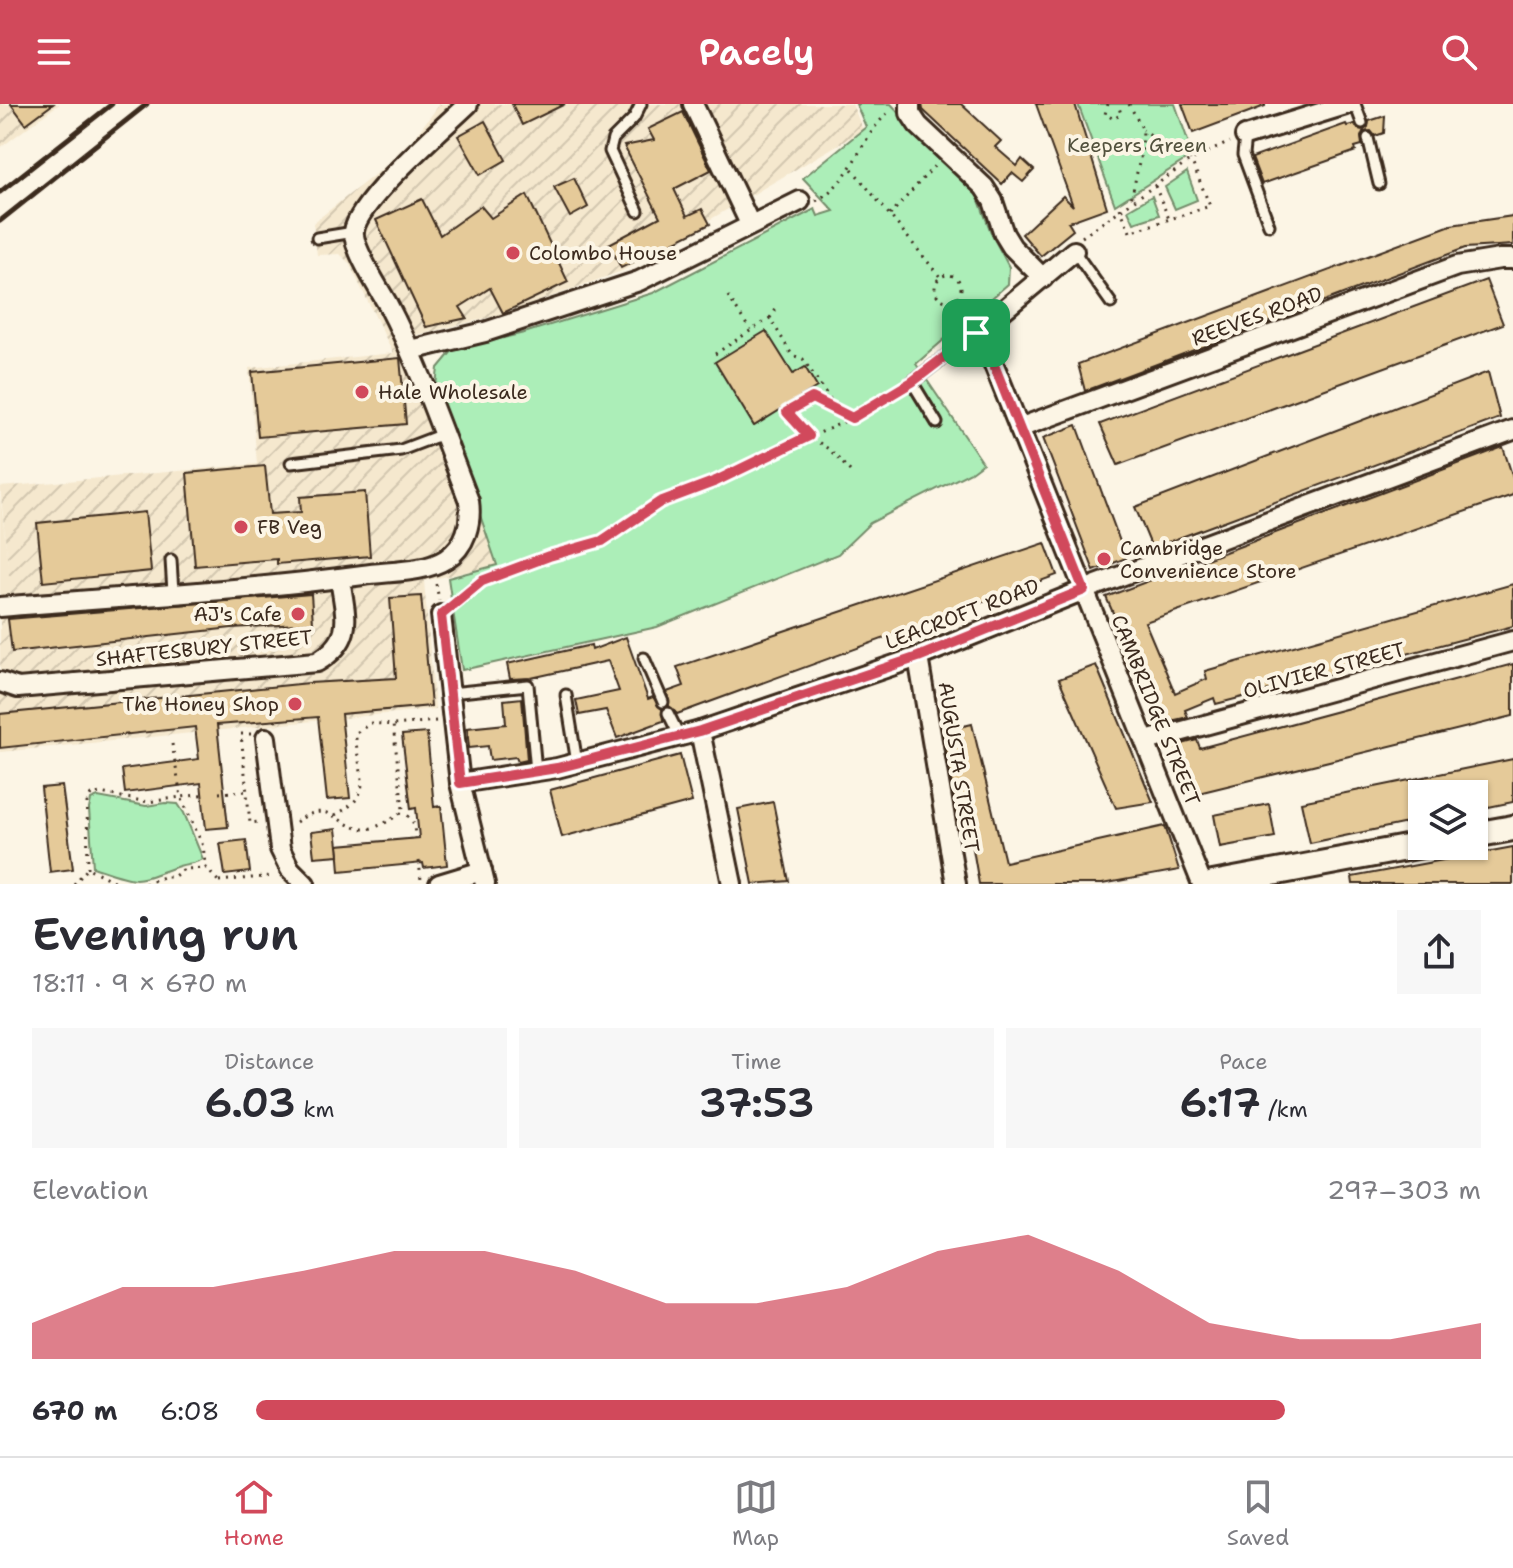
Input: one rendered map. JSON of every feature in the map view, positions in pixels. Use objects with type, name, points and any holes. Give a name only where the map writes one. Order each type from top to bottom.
[{"type":"street","points":[[0,607],[340,578],[434,565],[455,552],[464,540],[471,516],[469,501],[411,350],[360,253],[354,232],[360,215],[374,196],[468,104]]},
{"type":"street","points":[[693,104],[750,224]]},
{"type":"street","points":[[910,104],[910,113],[918,125],[984,187],[1012,247],[1043,278]]},
{"type":"street","points":[[1245,136],[1290,112],[1349,104]]},
{"type":"street","points":[[411,350],[485,332],[639,281],[800,201]]},
{"type":"street","points":[[976,333],[1074,251]]},
{"type":"street","name":"REEVES ROAD","points":[[1019,428],[1457,266],[1513,259]]},
{"type":"street","name":"CAMBRIDGE STREET","points":[[976,333],[988,350],[1202,884]]},
{"type":"street","name":"LEACROFT ROAD","points":[[460,783],[577,763],[700,731],[918,657],[1084,590],[1513,430]]},
{"type":"street","name":"SHAFTESBURY STREET","points":[[0,682],[18,688],[317,662],[330,655],[344,636],[347,625],[340,578]]},
{"type":"street","points":[[439,884],[483,877],[460,783],[441,615]]},
{"type":"street","name":"OLIVIER STREET","points":[[1146,741],[1513,641]]},
{"type":"street","name":"AUGUSTA STREET","points":[[918,657],[956,884]]},
{"type":"street","points":[[700,731],[732,884]]},
{"type":"street","points":[[266,738],[279,839],[284,859],[300,879]]},
{"type":"street","points":[[1488,832],[1513,828]]},
{"type":"street","points":[[1213,884],[1408,848]]},
{"type":"lane","points":[[638,211],[610,151],[613,139],[634,118],[641,104]]},
{"type":"lane","points":[[1355,104],[1362,123]]},
{"type":"lane","points":[[1245,136],[1243,155],[1269,225]]},
{"type":"lane","points":[[1368,138],[1379,184]]},
{"type":"lane","points":[[317,238],[354,232]]},
{"type":"lane","points":[[1074,251],[1111,303]]},
{"type":"lane","points":[[937,423],[912,382],[976,333]]},
{"type":"lane","points":[[291,463],[401,450],[443,434]]},
{"type":"lane","points":[[171,560],[173,592]]},
{"type":"lane","points":[[644,658],[663,702]]},
{"type":"lane","points":[[450,693],[528,685],[536,771]]},
{"type":"lane","points":[[566,695],[577,763]]},
{"type":"lane","points":[[668,713],[680,737]]},
{"type":"path","points":[[800,201],[809,203],[826,194],[852,169],[865,138],[880,118],[897,104]]},
{"type":"path","points":[[1108,104],[1104,111],[1109,118],[1119,117],[1121,109],[1118,104]]},
{"type":"path","points":[[1121,109],[1130,105],[1143,130],[1131,200]]},
{"type":"path","points":[[1120,208],[1130,232],[1210,206],[1191,160],[1143,130]]},
{"type":"path","points":[[1074,251],[1083,236],[1131,200],[1191,160],[1245,136]]},
{"type":"path","points":[[890,215],[947,153]]},
{"type":"path","points":[[852,169],[941,278]]},
{"type":"path","points":[[1155,184],[1169,219]]},
{"type":"path","points":[[957,297],[961,289],[958,280],[950,276],[941,278],[936,285],[937,295],[944,300],[957,297],[990,305],[999,313]]},
{"type":"path","points":[[728,296],[750,331]]},
{"type":"path","points":[[715,354],[770,318],[779,305]]},
{"type":"path","points":[[770,318],[792,355],[803,359],[837,410]]},
{"type":"path","points":[[441,615],[482,581],[549,556],[602,541],[660,502],[716,481],[852,418],[912,382]]},
{"type":"path","points":[[850,471],[830,450],[809,436],[787,412],[812,398],[852,418]]},
{"type":"path","points":[[434,565],[441,615]]},
{"type":"path","points":[[335,815],[354,804],[362,790],[356,733],[371,723],[393,725],[453,720]]},
{"type":"path","points":[[279,839],[307,815],[318,812],[335,815],[368,829],[400,813],[403,809],[393,725]]},
{"type":"path","points":[[250,823],[241,734],[265,732],[266,738]]},
{"type":"path","points":[[172,744],[181,797],[203,846],[206,868],[220,883],[300,879]]},
{"type":"path","points":[[219,793],[247,791]]},
{"type":"path","points":[[74,884],[88,868],[87,803],[91,795],[100,793],[148,802],[207,794]]},
{"type":"path","points":[[400,813],[413,820],[415,838]]},
{"type":"path","points":[[419,861],[422,884]]},
{"type":"path","points":[[88,868],[119,884]]},
{"type":"path","points":[[145,884],[163,877],[173,877],[184,869],[206,868]]},
{"type":"path","points":[[173,877],[174,884]]},
{"type":"shaded area","points":[[0,104],[59,104],[0,148]]},
{"type":"shaded area","points":[[440,104],[852,104],[863,130],[622,271],[503,314],[412,336],[498,565],[424,581],[435,709],[0,752],[0,598],[11,596],[0,487],[257,464],[249,368],[393,353],[349,263],[340,254],[317,255],[313,223],[402,153]]},
{"type":"shaded area","points":[[0,495],[12,596],[0,598]]},
{"type":"green space","points":[[856,104],[891,104],[977,195],[992,235],[1009,267],[1008,284],[916,364],[983,463],[870,523],[838,554],[657,627],[462,670],[448,578],[497,565],[436,386],[438,368],[453,350],[524,333],[653,293],[815,209],[818,216],[834,211],[803,178],[866,127]]},
{"type":"green space","name":"Keepers Green","points":[[1078,104],[1175,104],[1193,155],[1115,205]]},
{"type":"green space","points":[[1187,172],[1197,200],[1175,209],[1165,187]]},
{"type":"green space","points":[[1152,196],[1159,215],[1134,223],[1128,210]]},
{"type":"green space","points":[[98,797],[146,806],[178,804],[203,859],[137,879],[93,867],[89,809],[91,800]]},
{"type":"building","points":[[11,104],[53,104],[26,124]]},
{"type":"building","points":[[512,104],[565,104],[522,125]]},
{"type":"building","points":[[922,104],[961,104],[1001,141],[995,147],[1017,166],[1022,159],[1034,170],[1023,182],[1012,173],[1002,184],[923,110]]},
{"type":"building","points":[[1036,104],[1075,104],[1107,208],[1068,222],[1073,230],[1041,256],[1022,234],[1063,196],[1073,206]]},
{"type":"building","points":[[1182,104],[1265,104],[1265,106],[1193,133]]},
{"type":"building","points":[[683,112],[711,170],[674,189],[687,216],[702,209],[710,224],[621,268],[609,244],[660,217],[624,146],[654,140],[648,129]]},
{"type":"building","points":[[1385,116],[1384,133],[1375,136],[1371,131],[1363,132],[1362,145],[1355,147],[1356,151],[1262,184],[1252,158],[1346,124],[1355,124],[1358,129],[1364,130],[1369,121]]},
{"type":"building","points":[[485,121],[506,160],[480,175],[458,136]]},
{"type":"building","points":[[574,178],[588,207],[570,217],[554,187]]},
{"type":"building","points":[[527,195],[568,282],[503,313],[490,288],[460,307],[467,318],[426,327],[376,220],[422,199],[440,235],[481,206],[491,218]]},
{"type":"building","points":[[1513,216],[1513,245],[1465,248],[1085,391],[1078,364],[1451,225]]},
{"type":"building","points":[[1486,280],[1503,324],[1118,465],[1100,424]]},
{"type":"building","points":[[766,331],[793,374],[805,367],[817,387],[754,426],[715,362]]},
{"type":"building","points":[[400,358],[406,424],[258,437],[252,372]]},
{"type":"building","points":[[1488,372],[1500,418],[1152,548],[1135,507]]},
{"type":"building","points":[[1077,425],[1126,558],[1094,571],[1043,438]]},
{"type":"building","points":[[1503,447],[1513,478],[1513,495],[1145,622],[1175,693],[1207,679],[1205,671],[1513,584],[1513,626],[1216,704],[1214,698],[1185,710],[1188,717],[1158,724],[1153,703],[1106,597]]},
{"type":"building","points":[[265,466],[270,514],[301,512],[300,497],[365,492],[370,556],[277,564],[277,559],[195,566],[187,473]]},
{"type":"building","points":[[145,512],[151,571],[43,582],[37,523]]},
{"type":"building","points":[[1045,543],[1057,575],[677,714],[669,706],[667,692],[684,686],[677,667]]},
{"type":"building","points":[[311,594],[313,623],[232,628],[12,652],[8,619]]},
{"type":"building","points":[[421,596],[431,706],[341,714],[350,798],[327,800],[318,717],[217,725],[228,827],[206,829],[201,783],[125,793],[122,769],[199,759],[195,727],[0,748],[0,714],[309,683],[396,678],[390,598]]},
{"type":"building","points":[[626,637],[648,699],[653,697],[662,709],[663,721],[617,738],[606,710],[579,715],[576,700],[619,691],[608,661],[531,678],[510,679],[507,664],[591,645],[592,650]]},
{"type":"building","points":[[1513,664],[1513,716],[1186,796],[1167,748],[1197,740],[1200,748]]},
{"type":"building","points":[[1096,665],[1153,802],[1116,808],[1059,679]]},
{"type":"building","points":[[522,698],[527,760],[518,762],[516,757],[490,760],[488,746],[469,748],[467,728],[506,724],[504,700]]},
{"type":"building","points":[[972,724],[1005,862],[1165,826],[1179,870],[1102,884],[979,884],[972,843],[962,845],[943,731]]},
{"type":"building","points":[[427,733],[434,807],[441,806],[447,865],[424,868],[423,863],[340,871],[338,845],[419,838],[416,808],[411,809],[402,735]]},
{"type":"building","points":[[680,755],[692,802],[562,837],[550,790]]},
{"type":"building","points":[[1513,759],[1513,802],[1488,807],[1488,780],[1409,780]]},
{"type":"building","points":[[1408,780],[1408,823],[1310,843],[1301,802]]},
{"type":"building","points":[[62,786],[73,869],[50,872],[41,788]]},
{"type":"building","points":[[773,802],[789,881],[753,884],[738,809]]},
{"type":"building","points":[[1269,804],[1275,837],[1220,847],[1214,815]]},
{"type":"building","points":[[336,829],[339,855],[314,857],[311,832]]},
{"type":"building","points":[[246,840],[250,872],[225,875],[220,843]]},
{"type":"building","points":[[1513,847],[1513,884],[1353,884],[1352,877],[1443,860],[1488,860],[1488,852]]},
{"type":"railway","points":[[0,192],[112,104]]},
{"type":"railway","points":[[0,221],[147,104]]},
{"type":"place","name":"Colombo House","points":[[513,253]]},
{"type":"place","name":"Hale Wholesale","points":[[362,392]]},
{"type":"place","name":"FB Veg","points":[[241,527]]},
{"type":"place","name":"Cambridge Convenience Store","points":[[1104,559]]},
{"type":"place","name":"AJ's Cafe","points":[[298,614]]},
{"type":"place","name":"The Honey Shop","points":[[295,704]]},
{"type":"route","points":[[976,333],[988,350],[1084,590],[918,657],[700,731],[557,768],[460,783],[441,615],[482,581],[549,556],[602,541],[660,502],[716,481],[809,436],[787,412],[812,398],[852,418],[912,382],[976,333]]}]
